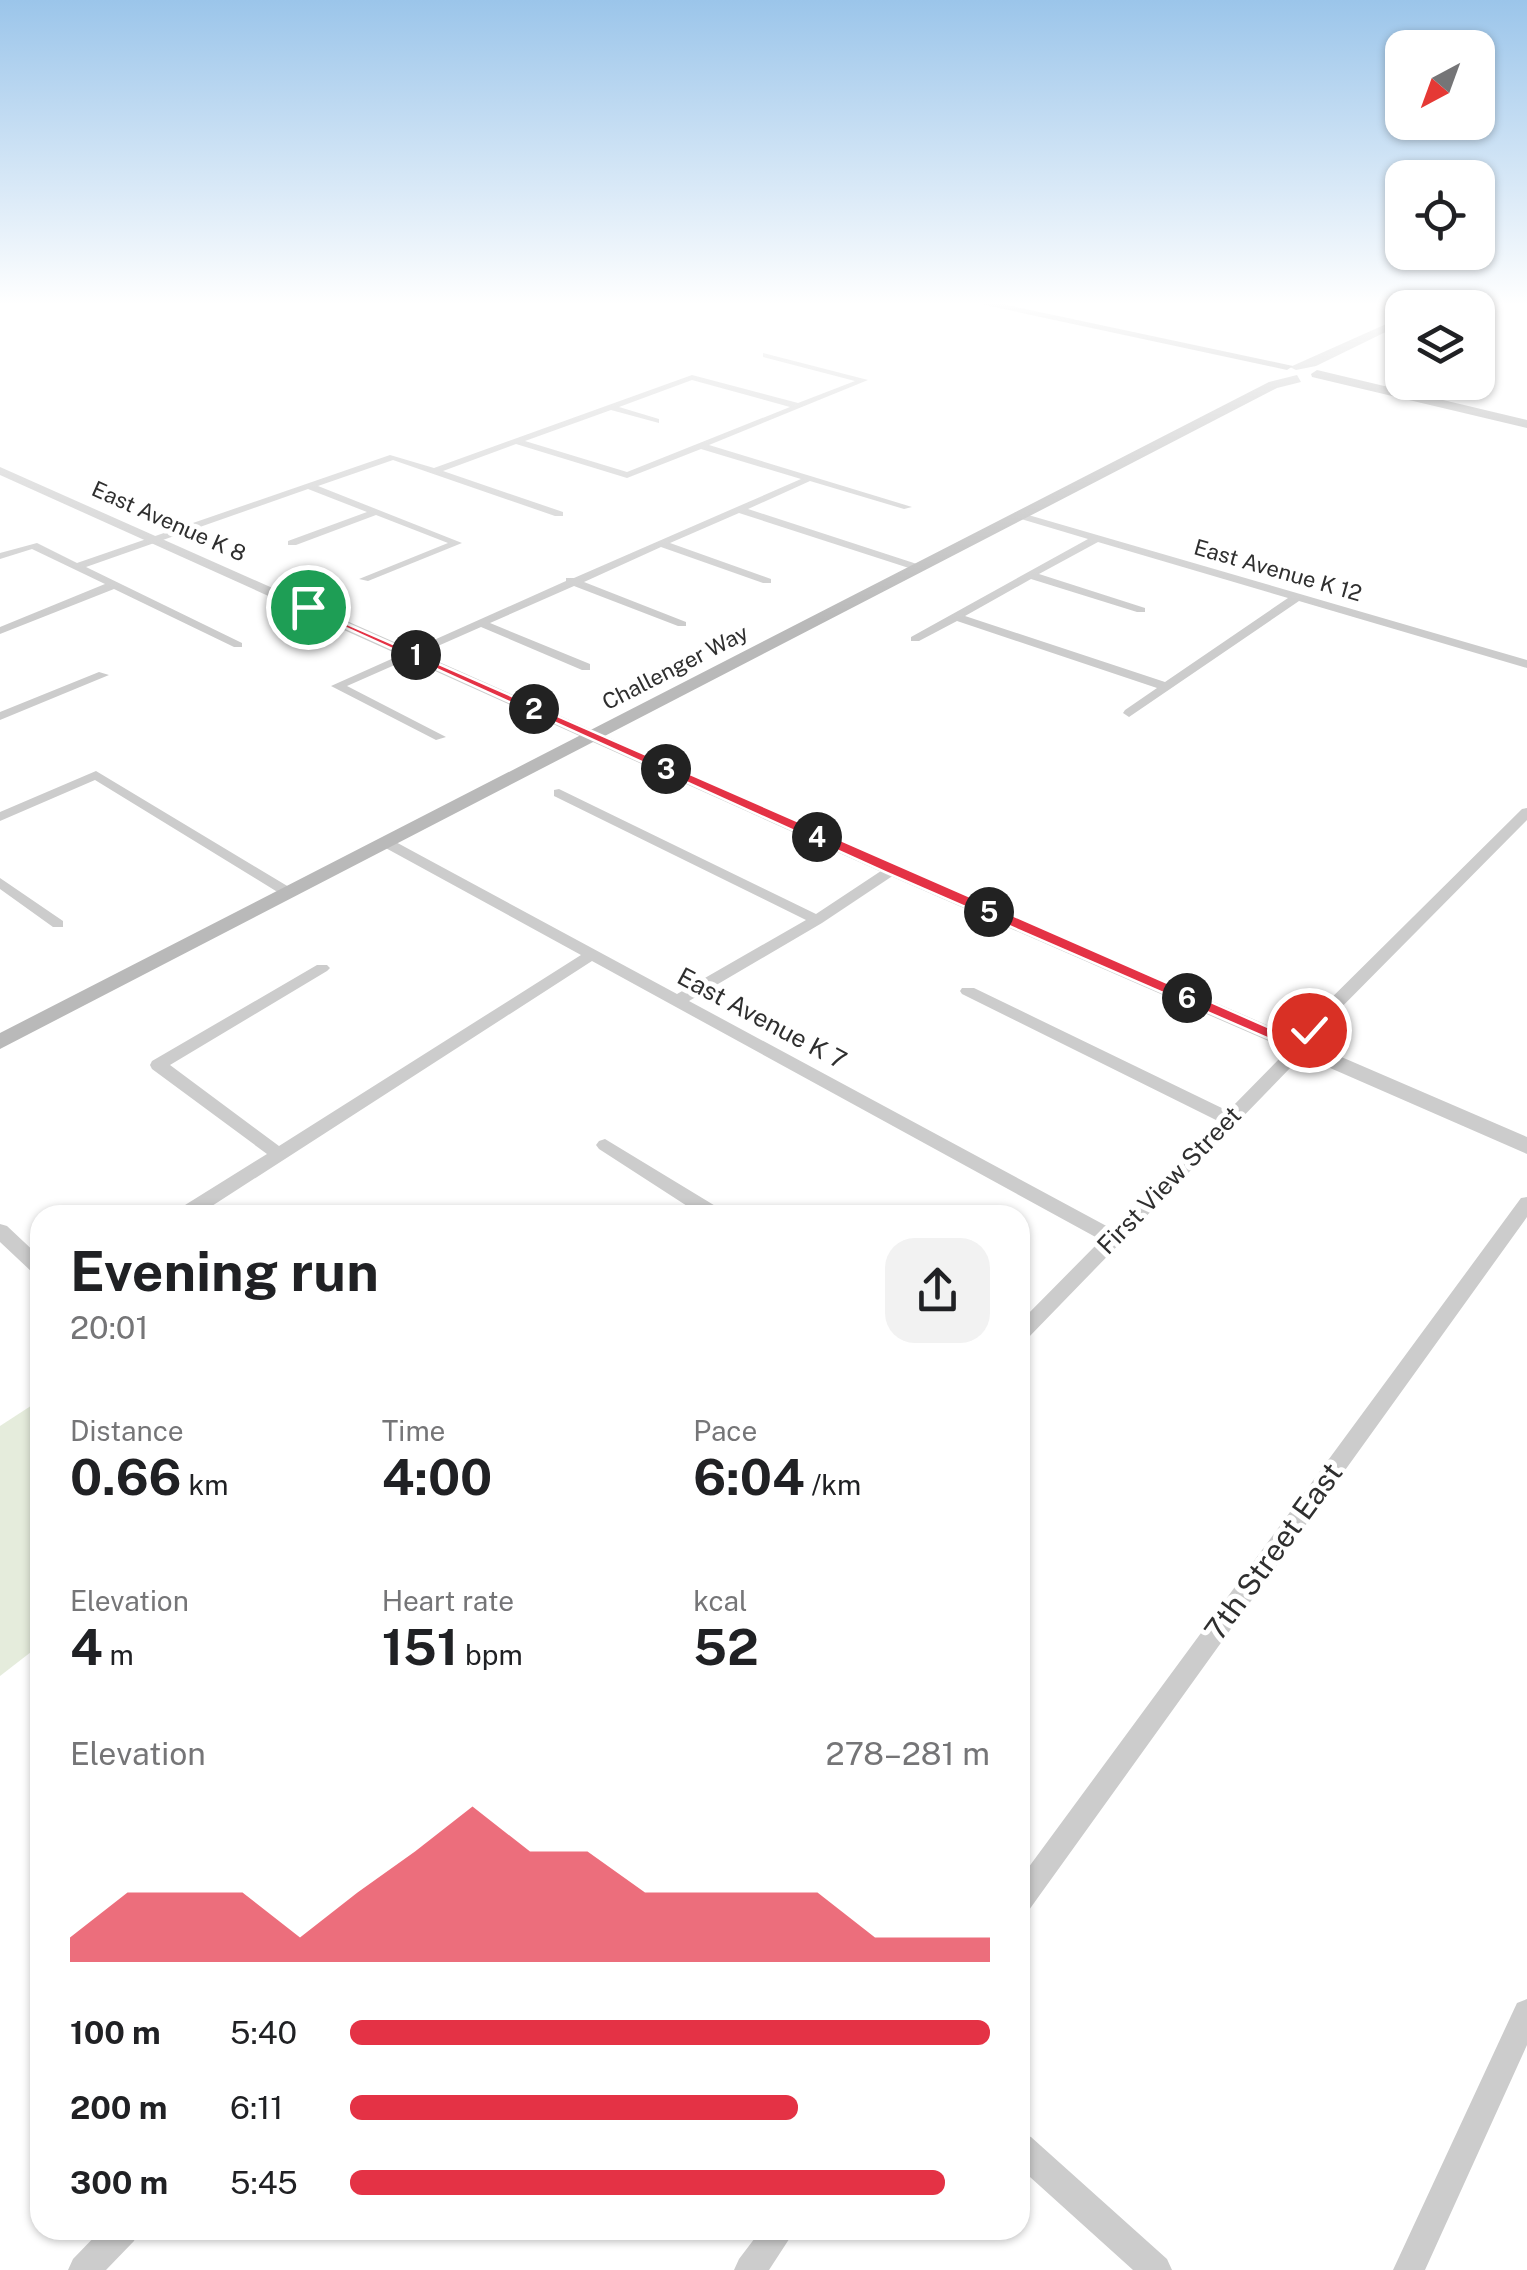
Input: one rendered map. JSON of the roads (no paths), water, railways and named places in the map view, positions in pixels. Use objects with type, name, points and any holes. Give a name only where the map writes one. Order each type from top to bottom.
[{"type":"main road","name":"Challenger Way","points":[[1211,416],[1227,408]]},
{"type":"main road","name":"Challenger Way","points":[[0,1042],[1227,408]]},
{"type":"main road","points":[[1456,408],[1527,424]]},
{"type":"street","points":[[434,471],[607,408]]},
{"type":"street","points":[[613,408],[656,421]]},
{"type":"street","points":[[516,441],[626,476],[793,408]]},
{"type":"street","points":[[700,446],[907,507]]},
{"type":"street","points":[[78,566],[393,457],[559,514]]},
{"type":"street","name":"East Avenue K 8","points":[[0,471],[892,870],[1527,1146]]},
{"type":"street","points":[[440,737],[337,686],[570,580],[810,478]]},
{"type":"street","points":[[308,486],[457,542],[364,579]]},
{"type":"street","points":[[738,509],[916,567]]},
{"type":"street","points":[[292,543],[376,512]]},
{"type":"street","name":"East Avenue K 12","points":[[1018,515],[1527,664]]},
{"type":"street","points":[[915,639],[1097,538]]},
{"type":"street","points":[[658,543],[766,581]]},
{"type":"street","points":[[0,556],[33,545],[238,645]]},
{"type":"street","points":[[1030,575],[1140,610]]},
{"type":"street","points":[[570,580],[682,624]]},
{"type":"street","points":[[0,630],[116,584]]},
{"type":"street","points":[[1128,713],[1298,596]]},
{"type":"street","points":[[954,616],[1166,687]]},
{"type":"street","points":[[479,622],[586,666]]},
{"type":"street","points":[[0,716],[103,675]]},
{"type":"street","points":[[0,817],[96,776],[289,893]]},
{"type":"street","points":[[559,793],[817,920]]},
{"type":"street","name":"First View Street","points":[[1030,1324],[1286,1061],[1295,1044],[1527,812]]},
{"type":"street","name":"East Avenue K 7","points":[[386,843],[1113,1238]]},
{"type":"street","points":[[677,1001],[817,920],[892,870]]},
{"type":"street","points":[[0,882],[58,924]]},
{"type":"street","points":[[200,1205],[591,955]]},
{"type":"street","points":[[280,1155],[158,1066],[322,968]]},
{"type":"street","points":[[968,990],[1230,1119]]},
{"type":"street","points":[[605,1145],[699,1205]]},
{"type":"street","name":"7th Street East","points":[[1030,1887],[1527,1203]]},
{"type":"street","points":[[0,1231],[30,1259]]},
{"type":"street","points":[[1409,2270],[1527,2013]]},
{"type":"street","points":[[1030,2157],[1156,2270]]},
{"type":"street","points":[[84,2270],[112,2240]]},
{"type":"street","points":[[750,2270],[772,2240]]}]
